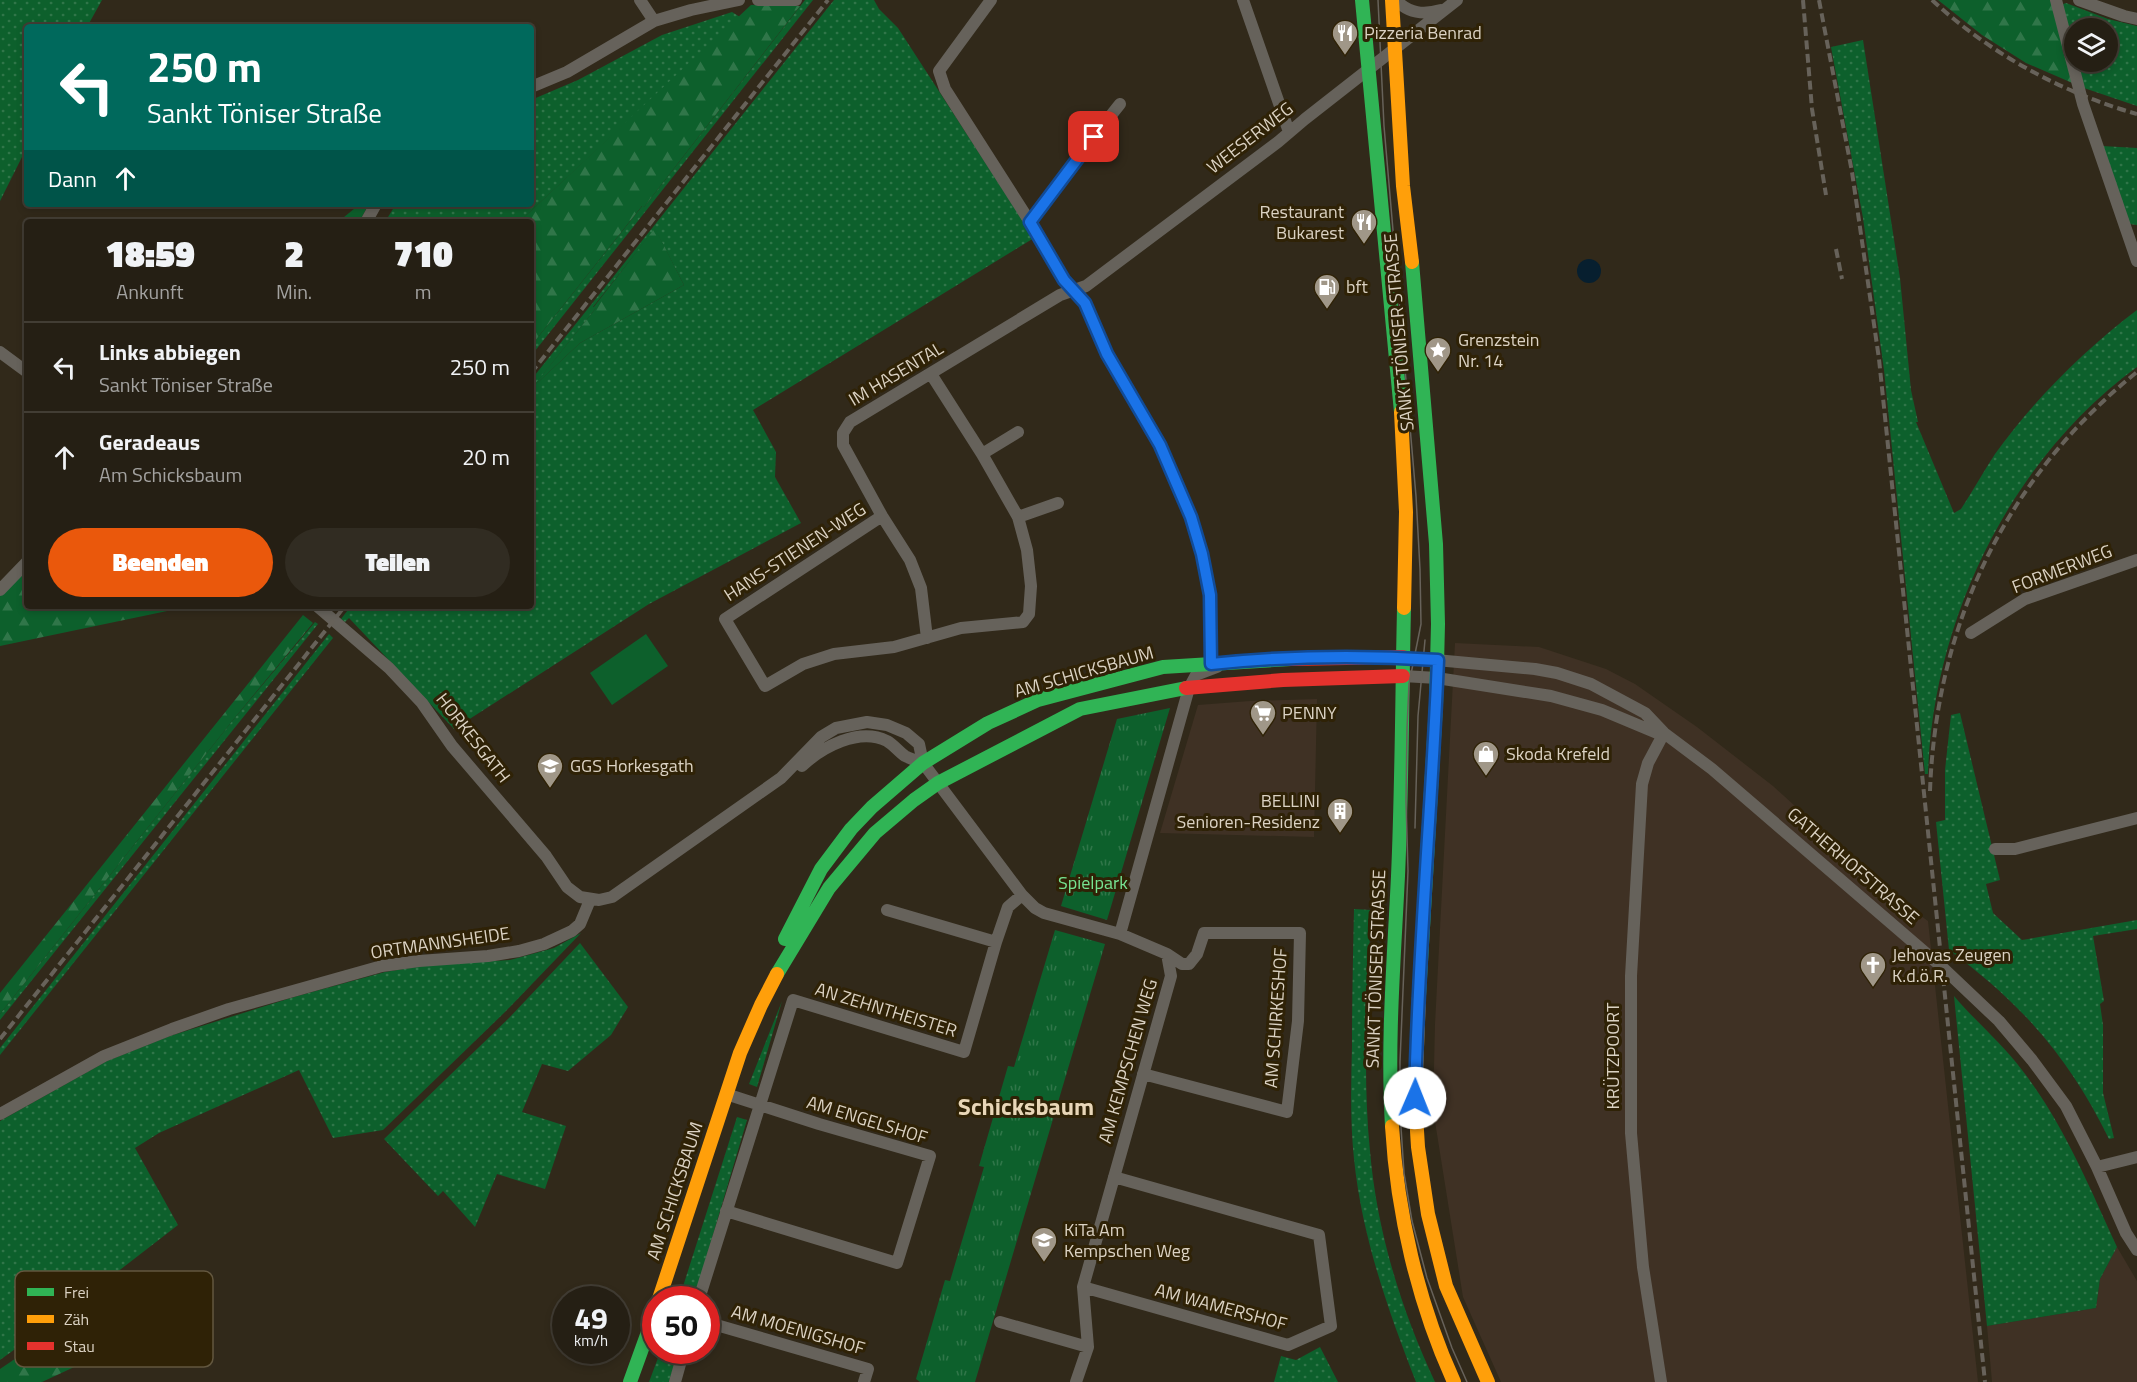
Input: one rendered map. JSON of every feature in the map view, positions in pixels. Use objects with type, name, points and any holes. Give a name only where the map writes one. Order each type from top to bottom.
[{"type":"main road","name":"SANKT TÖNISER STRASSE","points":[[1362,0],[1402,418],[1406,512],[1399,849],[1390,1083],[1393,1148],[1396,1182],[1412,1258],[1440,1349],[1454,1382]]},
{"type":"main road","name":"SANKT TÖNISER STRASSE","points":[[1394,0],[1402,186],[1415,291],[1436,544],[1438,660],[1419,976],[1415,1098],[1418,1147],[1428,1214],[1446,1286],[1488,1382]]},
{"type":"main road","name":"AM SCHICKSBAUM","points":[[663,1286],[740,1053],[755,998],[821,868],[851,829],[872,807],[923,763],[988,723],[1038,699],[1163,667],[1286,659],[1403,657]]},
{"type":"main road","name":"AM SCHICKSBAUM","points":[[740,1053],[761,1005],[788,954],[829,888],[875,833],[938,783],[1080,709],[1189,688],[1283,680],[1403,676]]},
{"type":"main road","points":[[630,1382],[642,1349]]},
{"type":"street","points":[[640,0],[654,21]]},
{"type":"street","points":[[534,86],[567,72],[654,21],[691,10],[739,0]]},
{"type":"street","points":[[758,0],[796,0]]},
{"type":"street","points":[[992,0],[939,71],[945,89],[1030,222],[1064,280],[1085,303],[1107,354],[1160,445],[1191,517],[1202,554],[1210,595],[1211,664]]},
{"type":"street","points":[[1243,0],[1289,132]]},
{"type":"street","points":[[1394,0],[1404,8],[1424,14],[1445,9]]},
{"type":"street","name":"WEESERWEG","points":[[1073,290],[1086,286],[1289,132],[1457,0]]},
{"type":"street","points":[[2056,0],[2083,104],[2137,261]]},
{"type":"street","points":[[2079,0],[2137,19]]},
{"type":"street","points":[[1030,222],[1080,153],[1120,104]]},
{"type":"street","name":"IM HASENTAL","points":[[927,638],[921,588],[910,560],[882,516],[843,445],[843,433],[850,422],[1060,295],[1073,290]]},
{"type":"street","points":[[0,352],[24,370]]},
{"type":"street","points":[[927,638],[961,628],[1023,622],[1029,614],[1031,586],[1027,550],[1018,517],[982,454],[931,374]]},
{"type":"street","points":[[982,454],[1018,432]]},
{"type":"street","points":[[1018,517],[1058,503]]},
{"type":"street","name":"HANS-STIENEN-WEG","points":[[882,516],[725,619],[765,686],[803,664],[834,654],[894,647],[927,638]]},
{"type":"street","name":"FORMERWEG","points":[[1971,633],[2025,599],[2137,560]]},
{"type":"street","points":[[0,590],[24,565]]},
{"type":"street","name":"HORKESGATH","points":[[319,609],[405,684],[422,703],[453,746],[546,856],[567,887],[580,897],[590,900]]},
{"type":"street","points":[[1403,657],[1438,660]]},
{"type":"street","name":"GATHERHOFSTRASSE","points":[[1438,660],[1535,669],[1584,681],[1645,712],[1664,733],[1712,769],[1956,980],[1994,1016],[2032,1060],[2066,1106],[2097,1167],[2126,1233],[2137,1250]]},
{"type":"street","points":[[1120,934],[1189,688],[1196,675],[1227,662]]},
{"type":"street","name":"GATHERHOFSTRASSE","points":[[1403,676],[1437,678],[1551,696],[1602,710],[1658,733],[1664,733]]},
{"type":"street","points":[[590,900],[612,897],[781,778],[821,737],[836,728],[867,722],[887,725],[906,733],[919,744],[923,763],[1022,895],[1035,908],[1044,913],[1120,934],[1167,954]]},
{"type":"street","name":"KRÜTZPOORT","points":[[1661,1382],[1643,1267],[1631,1133],[1631,976],[1642,784],[1647,763],[1664,733]]},
{"type":"street","points":[[781,778],[795,773],[816,753],[826,748],[849,739],[867,737],[889,742],[905,756],[923,763]]},
{"type":"street","points":[[1995,849],[2015,849],[2137,818]]},
{"type":"street","name":"AN ZEHNTHEISTER","points":[[759,1106],[793,1000],[964,1052],[1008,907],[1022,895]]},
{"type":"street","name":"ORTMANNSHEIDE","points":[[0,1114],[104,1056],[229,1009],[382,966],[488,956],[544,944],[572,931],[580,924],[590,900]]},
{"type":"street","points":[[887,910],[996,942]]},
{"type":"street","name":"AM SCHIRKESHOF","points":[[1143,1074],[1287,1112],[1298,1021],[1300,933],[1204,933],[1197,954],[1189,964],[1182,964],[1167,954]]},
{"type":"street","name":"AM KEMPSCHEN WEG","points":[[1076,1382],[1088,1347],[1083,1287],[1171,976],[1167,954]]},
{"type":"street","points":[[703,1286],[759,1106],[726,1094]]},
{"type":"street","name":"AM ENGELSHOF","points":[[726,1211],[897,1263],[930,1156],[759,1106]]},
{"type":"street","points":[[2097,1167],[2137,1157]]},
{"type":"street","name":"AM WAMERSHOF","points":[[1083,1287],[1288,1346],[1331,1326],[1319,1236],[1114,1178]]},
{"type":"street","points":[[1000,1322],[1088,1347]]},
{"type":"street","name":"AM MOENIGSHOF","points":[[720,1326],[868,1369],[864,1382]]},
{"type":"street","points":[[675,1382],[680,1364]]},
{"type":"shaded area","points":[[1455,643],[1539,647],[1606,669],[1635,684],[1697,727],[1773,786],[1854,860],[1928,921],[1978,1382],[1501,1382],[1463,1297],[1433,1109],[1435,1024]]},
{"type":"shaded area","points":[[1317,699],[1314,837],[1160,833],[1198,705]]},
{"type":"shaded area","points":[[2117,1247],[2137,1281],[2137,1382],[1992,1382],[1987,1326],[2096,1308],[2100,1279]]},
{"type":"green space","points":[[0,0],[102,0],[89,24],[24,24],[24,153],[0,201]]},
{"type":"green space","points":[[805,0],[813,0],[534,352],[534,342],[643,205],[644,207]]},
{"type":"green space","points":[[834,0],[874,0],[879,9],[898,28],[1034,238],[753,410],[776,452],[775,477],[801,523],[649,604],[454,729],[349,618],[345,622],[341,619],[349,609],[534,609],[534,386],[580,343],[684,285],[655,229],[534,386],[534,376]]},
{"type":"green space","points":[[1938,0],[2052,0],[2064,41],[2064,72],[2073,72],[2077,85],[2026,63],[1982,35]]},
{"type":"green space","points":[[2066,3],[2105,18],[2064,18],[2061,5]]},
{"type":"green space","points":[[751,5],[800,6],[644,207],[642,206],[534,342],[534,219],[522,219]]},
{"type":"green space","points":[[732,12],[740,17],[522,219],[387,219],[394,207],[534,207],[534,99],[578,80],[662,35]]},
{"type":"green space","points":[[2118,21],[2137,26],[2137,106],[2084,88],[2079,72],[2118,72]]},
{"type":"green space","points":[[1863,40],[1900,278],[1911,390],[1918,422],[1916,422],[1954,513],[1961,509],[1995,454],[2043,395],[2079,359],[2137,310],[2137,367],[2092,405],[2052,448],[2017,495],[1987,547],[1963,601],[1945,658],[1933,716],[1928,774],[1925,774],[1884,370],[1863,218],[1831,47]]},
{"type":"green space","points":[[2102,146],[2137,148],[2137,225],[2129,224]]},
{"type":"green space","points":[[356,207],[367,207],[361,219],[342,219]]},
{"type":"green space","points":[[655,228],[684,285],[580,343],[534,386],[596,308],[593,308]]},
{"type":"green space","points":[[24,570],[24,609],[177,609],[0,646],[0,595]]},
{"type":"green space","points":[[303,615],[313,623],[233,720],[0,1014],[0,993]]},
{"type":"green space","points":[[315,622],[318,624],[0,1020],[0,1014],[233,720]]},
{"type":"green space","points":[[329,634],[333,638],[0,1055],[0,1048]]},
{"type":"green space","points":[[646,634],[668,666],[612,705],[590,673]]},
{"type":"green space","name":"Spielpark","points":[[1170,708],[1107,920],[1061,906],[1117,719]]},
{"type":"green space","points":[[1960,713],[2000,880],[1986,884],[1993,913],[2022,940],[2137,920],[2137,929],[2093,936],[2104,1001],[2100,1004],[2103,1025],[2103,1093],[2114,1138],[2109,1139],[2077,1082],[2041,1034],[1999,991],[1949,950],[1936,822],[1945,820],[1945,770],[1951,715]]},
{"type":"green space","points":[[1354,909],[1371,910],[1366,1091],[1373,1181],[1378,1211],[1401,1298],[1435,1382],[1416,1382],[1378,1273],[1358,1188],[1351,1102]]},
{"type":"green space","name":"Spielpark","points":[[1055,930],[1105,944],[975,1382],[920,1382],[916,1379],[945,1280],[950,1281],[984,1167],[979,1166],[1008,1066],[1014,1067]]},
{"type":"green space","points":[[581,933],[505,1012],[383,1130],[333,1138],[299,1070],[159,1133],[135,1148],[178,1225],[118,1271],[15,1271],[15,1349],[0,1360],[0,1121],[107,1061],[170,1036],[294,997],[385,972],[429,965],[510,960],[554,948]]},
{"type":"green space","points":[[580,943],[628,1007],[611,1035],[568,1071],[542,1064],[522,1112],[566,1126],[545,1189],[497,1174],[475,1227],[443,1191],[438,1196],[384,1139],[509,1018]]},
{"type":"green space","points":[[1954,996],[2006,1051],[2037,1090],[2063,1133],[2117,1247],[2100,1279],[2096,1308],[1987,1326]]},
{"type":"green space","points":[[782,1001],[757,1087],[749,1084]]},
{"type":"green space","points":[[737,1117],[747,1120],[698,1286],[683,1286]]},
{"type":"green space","points":[[1320,1347],[1338,1382],[1274,1382],[1281,1356],[1296,1360]]},
{"type":"green space","points":[[15,1359],[15,1367],[74,1367],[42,1382],[0,1382],[0,1369]]},
{"type":"green space","points":[[656,1364],[675,1364],[669,1382],[649,1382]]},
{"type":"water","points":[[1589,259],[1597,263],[1601,271],[1597,279],[1589,283],[1581,279],[1577,271],[1581,263]]},
{"type":"tram line","points":[[1378,0],[1384,126],[1416,496],[1420,569],[1421,624],[1409,684],[1407,728],[1408,871],[1400,1112],[1404,1173],[1412,1221],[1427,1278],[1467,1382]]},
{"type":"tram line","points":[[1415,828],[1418,716],[1425,640]]},
{"type":"railway","points":[[534,369],[828,0]]},
{"type":"railway","points":[[1803,0],[1812,109],[1826,195]]},
{"type":"railway","points":[[1819,0],[1852,172],[1879,359],[1985,1382]]},
{"type":"railway","points":[[1932,0],[1978,37],[2028,69],[2081,95],[2137,114]]},
{"type":"railway","points":[[1836,249],[1842,279]]},
{"type":"railway","points":[[1930,791],[1935,729],[1946,670],[1964,613],[1987,558],[2016,507],[2050,458],[2091,413],[2137,372]]},
{"type":"railway","points":[[0,1039],[343,609]]},
{"type":"traffic: fast","points":[[1362,0],[1401,412]]},
{"type":"traffic: fast","points":[[1412,262],[1436,544],[1438,624],[1436,705],[1419,996]]},
{"type":"traffic: fast","points":[[1392,1126],[1391,1032],[1399,843],[1404,608]]},
{"type":"traffic: fast","points":[[785,939],[821,869],[851,829],[872,807],[923,763],[988,723],[1038,700],[1163,667],[1291,659]]},
{"type":"traffic: fast","points":[[777,974],[829,888],[875,833],[938,783],[1080,709],[1186,688]]},
{"type":"traffic: fast","points":[[630,1382],[642,1349]]},
{"type":"traffic: slow","points":[[1392,0],[1403,186],[1412,262]]},
{"type":"traffic: slow","points":[[1401,412],[1406,512],[1404,608]]},
{"type":"traffic: slow","points":[[663,1286],[740,1053],[777,974]]},
{"type":"traffic: slow","points":[[1419,996],[1415,1098],[1418,1147],[1428,1214],[1446,1286],[1488,1382]]},
{"type":"traffic: slow","points":[[1392,1126],[1399,1192],[1411,1257],[1430,1321],[1454,1382]]},
{"type":"traffic: jam","points":[[1291,659],[1403,657]]},
{"type":"traffic: jam","points":[[1186,688],[1283,680],[1403,676]]},
{"type":"place","name":"Pizzeria Benrad","points":[[1345,56]]},
{"type":"place","name":"Restaurant Bukarest","points":[[1364,245]]},
{"type":"place","name":"bft","points":[[1327,310]]},
{"type":"place","name":"Grenzstein Nr. 14","points":[[1438,373]]},
{"type":"place","name":"PENNY","points":[[1263,736]]},
{"type":"place","name":"Skoda Krefeld","points":[[1486,777]]},
{"type":"place","name":"GGS Horkesgath","points":[[550,789]]},
{"type":"place","name":"BELLINI Senioren-Residenz","points":[[1340,834]]},
{"type":"place","name":"Jehovas Zeugen K.d.ö.R.","points":[[1873,988]]},
{"type":"place","name":"KiTa Am Kempschen Weg","points":[[1044,1263]]},
{"type":"district","name":"Schicksbaum","points":[[1026,1107]]},
{"type":"route","points":[[1094,137],[1030,222],[1064,280],[1085,303],[1107,354],[1160,445],[1191,517],[1202,554],[1210,595],[1211,664],[1367,657],[1438,660],[1422,917],[1415,1098]]}]
